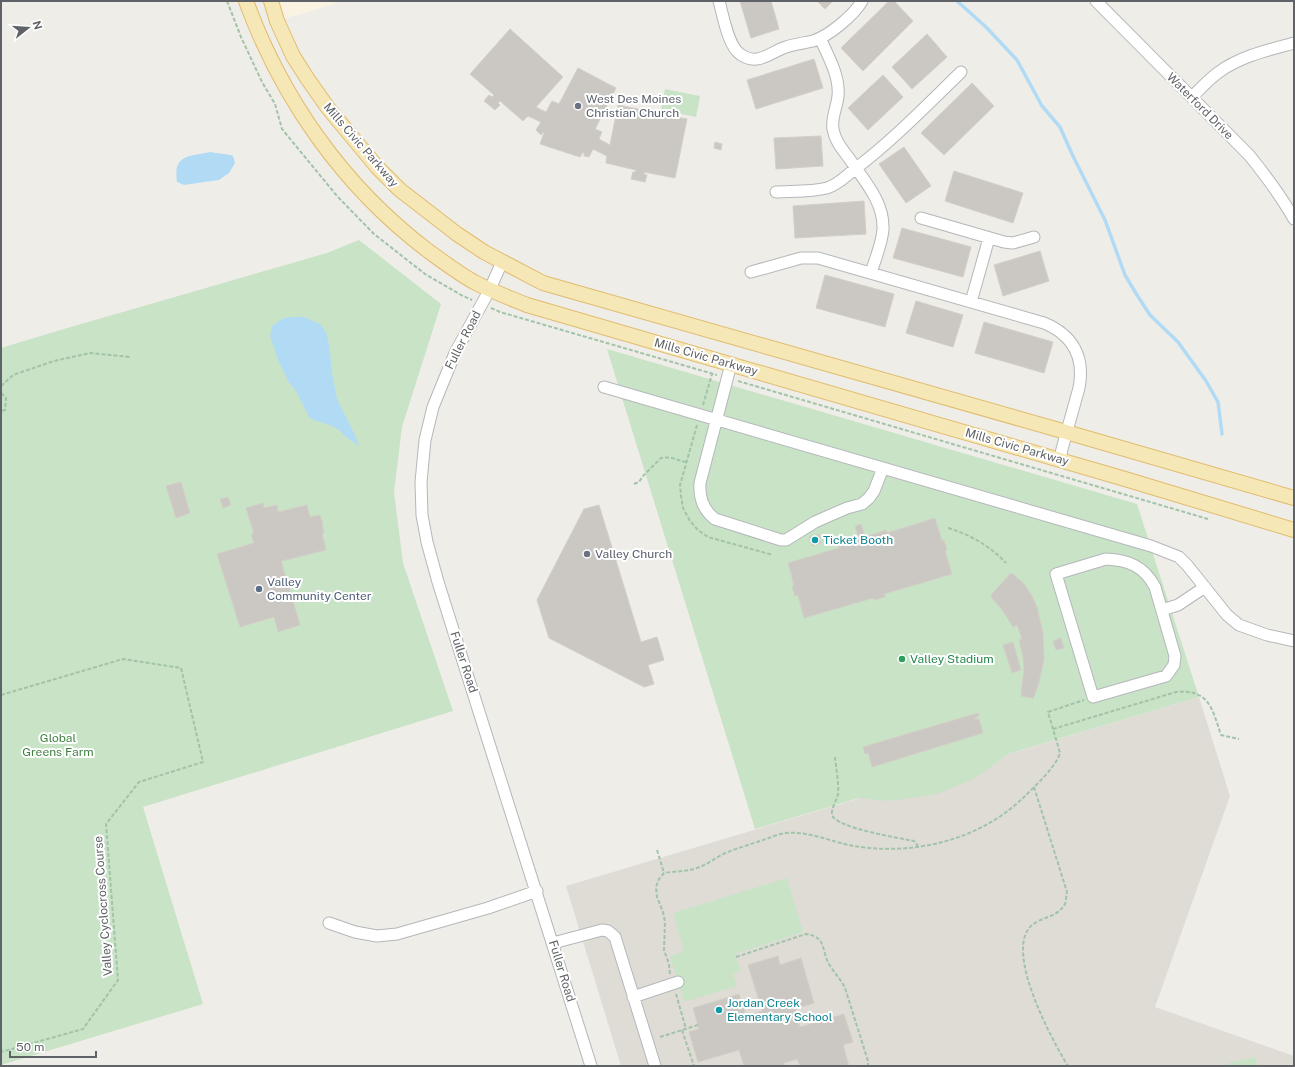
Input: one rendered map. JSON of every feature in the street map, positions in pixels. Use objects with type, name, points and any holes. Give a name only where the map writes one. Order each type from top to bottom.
[{"type":"main road","name":"Mills Civic Parkway","points":[[246,1],[254,24],[284,85],[307,124],[330,154],[354,183],[381,211],[443,262],[475,282],[527,305],[1060,460],[1294,530]]},
{"type":"main road","name":"Mills Civic Parkway","points":[[271,1],[277,21],[293,56],[307,78],[328,108],[377,167],[400,190],[438,220],[484,252],[543,283],[1294,498]]},
{"type":"street","points":[[719,1],[731,41],[735,49],[747,58],[755,59],[764,58],[785,47],[820,38],[844,22],[856,10],[862,1]]},
{"type":"street","name":"Waterford Drive","points":[[1096,1],[1249,155],[1268,178],[1294,218]]},
{"type":"street","points":[[820,38],[834,71],[838,85],[838,96],[833,118],[833,129],[836,140],[874,195],[882,218],[883,230],[871,273]]},
{"type":"street","points":[[1192,97],[1219,72],[1234,63],[1250,56],[1294,43]]},
{"type":"street","points":[[776,192],[819,190],[829,188],[837,183],[892,140],[960,72]]},
{"type":"street","points":[[921,218],[989,238],[1013,243],[1034,237]]},
{"type":"street","points":[[971,302],[989,238]]},
{"type":"street","points":[[751,272],[805,257],[818,258],[1053,327],[1064,334],[1072,344],[1078,355],[1081,367],[1081,378],[1060,460]]},
{"type":"street","name":"Fuller Road","points":[[502,262],[490,289],[455,353],[433,407],[424,440],[421,482],[422,515],[427,542],[438,582],[537,891],[591,1066]]},
{"type":"street","points":[[731,364],[700,483],[700,494],[703,505],[709,515],[715,519],[780,540],[786,540],[819,520],[847,508],[862,504],[874,491],[883,468]]},
{"type":"street","points":[[604,387],[1168,552],[1179,557],[1187,565],[1227,615],[1239,625],[1267,635],[1294,641]]},
{"type":"street","points":[[1106,559],[1128,562],[1135,565],[1152,581],[1175,656],[1174,665],[1166,676],[1093,698],[1056,574],[1106,559]]},
{"type":"street","points":[[1162,610],[1178,605],[1204,587]]},
{"type":"street","points":[[330,923],[355,932],[377,936],[397,934],[488,908],[537,891]]},
{"type":"street","points":[[553,943],[602,930],[608,931],[615,937],[655,1066]]},
{"type":"street","points":[[634,996],[676,983]]},
{"type":"path","points":[[496,310],[1209,519]]},
{"type":"path","points":[[1,386],[13,375],[61,360],[90,353],[130,357]]},
{"type":"path","points":[[1,393],[6,398],[5,410],[1,412]]},
{"type":"path","points":[[634,484],[639,482],[661,458],[675,457],[680,461],[686,462]]},
{"type":"path","points":[[948,528],[966,534],[984,543],[996,552],[1006,563]]},
{"type":"path","name":"Valley Cyclocross Course","points":[[1,695],[123,659],[181,668],[202,762],[139,782],[106,824],[118,980],[83,1029],[1,1052]]},
{"type":"path","points":[[1053,729],[1176,692],[1186,691],[1205,699],[1212,708],[1221,735],[1239,739]]},
{"type":"path","points":[[686,1029],[676,983],[669,970],[669,964],[664,950],[664,917],[657,897],[656,887],[659,879],[664,873],[696,869],[723,854],[784,833],[808,833],[852,845],[891,850],[941,843],[964,835],[988,824],[1014,807],[1059,759],[1060,753],[1048,712],[1093,698]]},
{"type":"path","points":[[835,757],[838,793],[832,815],[836,820],[849,826],[914,841],[918,847]]},
{"type":"path","points":[[1034,787],[1067,892],[1065,904],[1059,911],[1040,920],[1032,925],[1027,931],[1023,941],[1023,955],[1025,970],[1045,1023],[1068,1066]]},
{"type":"path","points":[[657,850],[664,873]]},
{"type":"path","points":[[736,957],[806,934],[815,935],[821,941],[828,963],[845,988],[868,1061],[868,1066]]},
{"type":"path","points":[[660,1036],[698,1025]]},
{"type":"path","points":[[682,1030],[694,1066]]},
{"type":"shaded area","points":[[271,1],[343,1],[277,21]]},
{"type":"shaded area","points":[[1199,697],[1230,796],[1155,1007],[1294,1056],[1294,1066],[621,1066],[566,886]]},
{"type":"green space","points":[[665,89],[700,96],[696,117],[661,110]]},
{"type":"green space","name":"Global Greens Farm","points":[[359,240],[441,304],[402,427],[394,492],[403,563],[453,711],[143,807],[203,1004],[1,1065],[1,348],[327,253]]},
{"type":"green space","points":[[607,349],[1137,504],[1199,697],[1008,754],[981,774],[967,782],[937,794],[888,801],[859,798],[755,829]]},
{"type":"green space","points":[[787,878],[803,932],[735,954],[741,971],[733,974],[737,986],[684,1002],[670,956],[684,951],[673,913]]},
{"type":"green space","points":[[1255,1057],[1258,1066],[1223,1066],[1232,1062]]},
{"type":"water","points":[[210,152],[233,156],[235,163],[229,173],[219,180],[184,185],[177,182],[177,166],[184,158]]},
{"type":"water","points":[[304,317],[320,324],[326,332],[337,399],[359,446],[339,430],[309,417],[296,391],[288,381],[279,362],[270,336],[272,326],[284,318]]},
{"type":"building","points":[[740,1],[771,1],[779,29],[751,38]]},
{"type":"building","points":[[817,1],[833,1],[825,9]]},
{"type":"building","points":[[889,1],[894,1],[913,21],[863,71],[841,48]]},
{"type":"building","name":"West Des Moines Christian Church","points":[[510,29],[563,77],[536,107],[546,112],[552,101],[559,104],[578,68],[616,88],[595,129],[602,132],[599,139],[610,145],[618,105],[687,119],[675,178],[644,172],[644,174],[647,175],[645,182],[631,179],[633,172],[636,170],[606,163],[607,156],[593,149],[589,157],[584,156],[583,152],[580,157],[540,144],[544,133],[543,132],[541,135],[536,130],[541,122],[528,116],[523,121],[500,101],[498,103],[500,105],[495,110],[484,101],[489,95],[492,97],[494,95],[470,74]]},
{"type":"building","points":[[927,34],[947,57],[912,89],[892,67]]},
{"type":"building","points":[[814,59],[823,88],[756,109],[747,80]]},
{"type":"building","points":[[883,75],[903,97],[868,130],[848,108]]},
{"type":"building","points":[[972,83],[994,106],[944,155],[921,133]]},
{"type":"building","points":[[821,136],[823,166],[776,169],[774,138]]},
{"type":"building","points":[[715,142],[722,144],[721,150],[714,148]]},
{"type":"building","points":[[904,147],[931,186],[906,203],[879,164]]},
{"type":"building","points":[[954,171],[1023,193],[1013,223],[945,201]]},
{"type":"building","points":[[864,201],[866,234],[795,238],[793,206]]},
{"type":"building","points":[[902,228],[971,247],[963,277],[893,258]]},
{"type":"building","points":[[1040,251],[1049,281],[1003,296],[994,265]]},
{"type":"building","points":[[825,275],[894,294],[885,327],[816,308]]},
{"type":"building","points":[[916,301],[963,315],[953,347],[906,333]]},
{"type":"building","points":[[984,322],[1053,342],[1044,373],[975,353]]},
{"type":"building","points":[[181,482],[190,513],[176,518],[166,486]]},
{"type":"building","points":[[228,497],[231,505],[223,508],[220,499]]},
{"type":"building","name":"Valley Community Center","points":[[263,503],[264,508],[277,505],[278,512],[307,505],[310,517],[320,515],[323,524],[324,533],[322,534],[326,550],[281,561],[300,625],[278,632],[274,617],[240,627],[217,554],[254,543],[251,534],[254,534],[246,508]]},
{"type":"building","name":"Valley Church","points":[[599,505],[641,642],[657,637],[664,660],[648,665],[654,684],[644,687],[549,638],[537,600],[584,509]]},
{"type":"building","points":[[935,518],[942,541],[944,540],[947,550],[945,551],[952,574],[884,594],[885,597],[874,600],[873,598],[804,618],[798,595],[795,596],[792,586],[794,585],[788,563],[839,548],[838,545],[859,538],[855,526],[861,524],[865,537],[886,530],[887,533]]},
{"type":"building","name":"Ticket Booth","points":[[819,534],[821,543],[812,546],[809,537]]},
{"type":"building","points":[[1011,573],[1023,583],[1031,594],[1037,607],[1043,633],[1044,660],[1038,686],[1033,699],[1021,696],[1024,668],[1019,640],[1022,639],[1017,625],[1013,627],[1003,611],[991,597],[991,595]]},
{"type":"building","points":[[1061,638],[1064,648],[1056,650],[1053,641]]},
{"type":"building","points":[[1013,642],[1021,670],[1012,673],[1003,645]]},
{"type":"building","points":[[978,713],[979,716],[975,717],[976,719],[979,719],[983,733],[872,767],[868,753],[865,754],[863,747]]},
{"type":"building","name":"Jordan Creek Elementary School","points":[[778,956],[780,965],[801,958],[814,1003],[795,1009],[800,1027],[844,1014],[853,1042],[843,1045],[849,1066],[800,1066],[797,1059],[784,1063],[785,1066],[744,1066],[739,1050],[698,1062],[689,1032],[699,1029],[693,1008],[739,994],[746,1016],[762,1011],[748,965]]},
{"type":"waterway","points":[[957,1],[986,27],[1017,60],[1042,106],[1060,127],[1105,220],[1125,275],[1150,315],[1178,342],[1206,381],[1218,402],[1222,434]]},
{"type":"place","name":"West Des Moines Christian Church","points":[[578,106]]},
{"type":"place","name":"Ticket Booth","points":[[815,540]]},
{"type":"place","name":"Valley Church","points":[[587,554]]},
{"type":"place","name":"Valley Community Center","points":[[259,589]]},
{"type":"place","name":"Valley Stadium","points":[[902,659]]},
{"type":"place","name":"Jordan Creek Elementary School","points":[[719,1010]]}]
